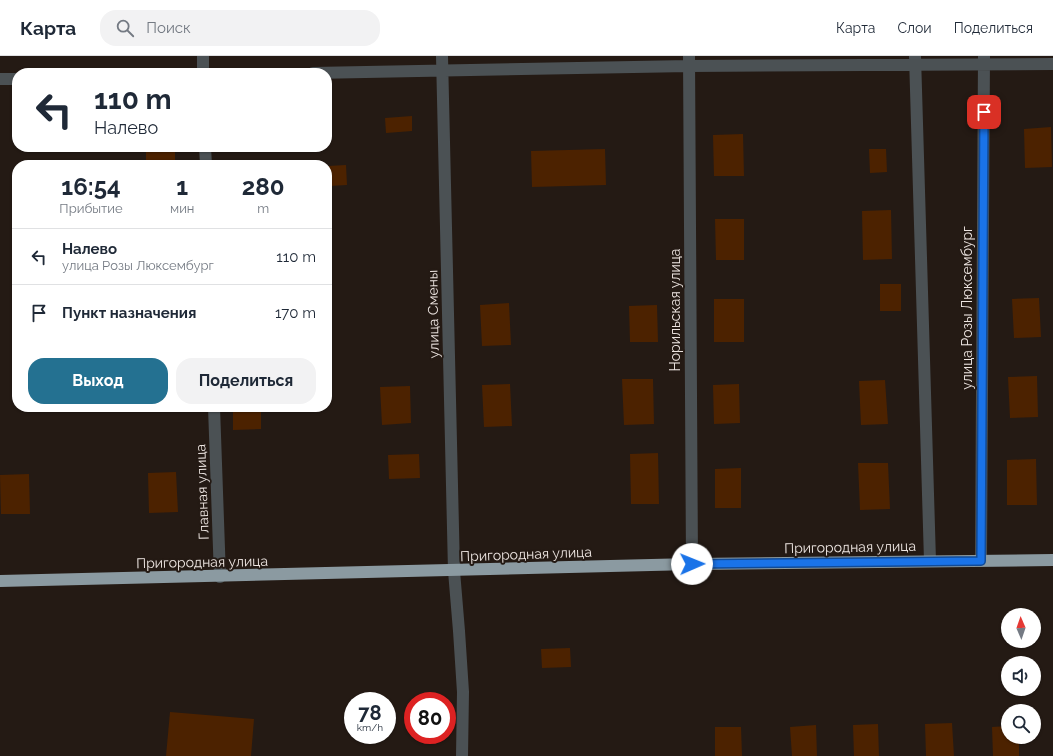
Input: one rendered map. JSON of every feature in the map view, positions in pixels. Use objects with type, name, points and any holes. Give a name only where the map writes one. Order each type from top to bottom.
[{"type":"highway","name":"Пригородная улица","points":[[0,581],[692,564],[1053,560]]},
{"type":"street","points":[[203,56],[203,68]]},
{"type":"street","name":"улица Смены","points":[[442,56],[454,571],[463,692],[462,756]]},
{"type":"street","points":[[332,73],[442,71],[689,61],[984,61],[1053,64]]},
{"type":"street","name":"Норильская улица","points":[[689,61],[692,564]]},
{"type":"street","points":[[915,61],[930,561]]},
{"type":"street","name":"улица Розы Люксембург","points":[[981,561],[984,61]]},
{"type":"street","points":[[0,79],[12,79]]},
{"type":"street","name":"Главная улица","points":[[214,412],[220,576]]},
{"type":"building","points":[[412,116],[412,131],[386,133],[385,118]]},
{"type":"building","points":[[1051,127],[1052,167],[1025,168],[1024,129]]},
{"type":"building","points":[[743,134],[744,176],[714,176],[713,135]]},
{"type":"building","points":[[605,149],[606,185],[532,187],[531,151]]},
{"type":"building","points":[[869,149],[886,149],[887,172],[870,173]]},
{"type":"building","points":[[146,152],[175,152],[175,160],[146,160]]},
{"type":"building","points":[[346,165],[347,185],[332,186],[332,166]]},
{"type":"building","points":[[891,210],[892,259],[863,260],[862,211]]},
{"type":"building","points":[[715,219],[744,219],[744,260],[716,260]]},
{"type":"building","points":[[880,284],[901,284],[901,311],[880,311]]},
{"type":"building","points":[[1039,298],[1041,337],[1014,338],[1012,299]]},
{"type":"building","points":[[714,299],[744,299],[744,342],[714,342]]},
{"type":"building","points":[[509,303],[511,345],[482,346],[480,305]]},
{"type":"building","points":[[657,305],[658,342],[630,342],[629,306]]},
{"type":"building","points":[[1037,376],[1038,417],[1010,418],[1008,377]]},
{"type":"building","points":[[622,379],[653,379],[654,424],[624,425]]},
{"type":"building","points":[[885,380],[888,424],[861,425],[859,381]]},
{"type":"building","points":[[510,384],[512,426],[484,427],[482,385]]},
{"type":"building","points":[[739,384],[740,423],[714,424],[713,385]]},
{"type":"building","points":[[410,386],[411,423],[382,425],[380,387]]},
{"type":"building","points":[[233,412],[261,412],[261,429],[233,430]]},
{"type":"building","points":[[658,453],[659,504],[631,504],[630,454]]},
{"type":"building","points":[[419,454],[420,478],[389,479],[388,455]]},
{"type":"building","points":[[1036,459],[1037,505],[1007,505],[1007,460]]},
{"type":"building","points":[[858,463],[888,463],[890,509],[860,510]]},
{"type":"building","points":[[741,468],[741,508],[715,508],[715,469]]},
{"type":"building","points":[[176,472],[178,512],[149,513],[148,473]]},
{"type":"building","points":[[29,474],[30,514],[1,514],[0,475]]},
{"type":"building","points":[[570,648],[571,667],[542,668],[541,649]]},
{"type":"building","points":[[170,712],[254,719],[251,756],[166,756]]},
{"type":"building","points":[[952,723],[954,756],[926,756],[925,724]]},
{"type":"building","points":[[878,724],[879,756],[854,756],[853,725]]},
{"type":"building","points":[[816,725],[817,756],[792,756],[790,727]]},
{"type":"building","points":[[1001,726],[1001,744],[1019,744],[1019,756],[993,756],[992,727]]},
{"type":"building","points":[[715,727],[741,727],[742,756],[715,756]]},
{"type":"route","points":[[692,564],[981,561],[984,112]]}]
